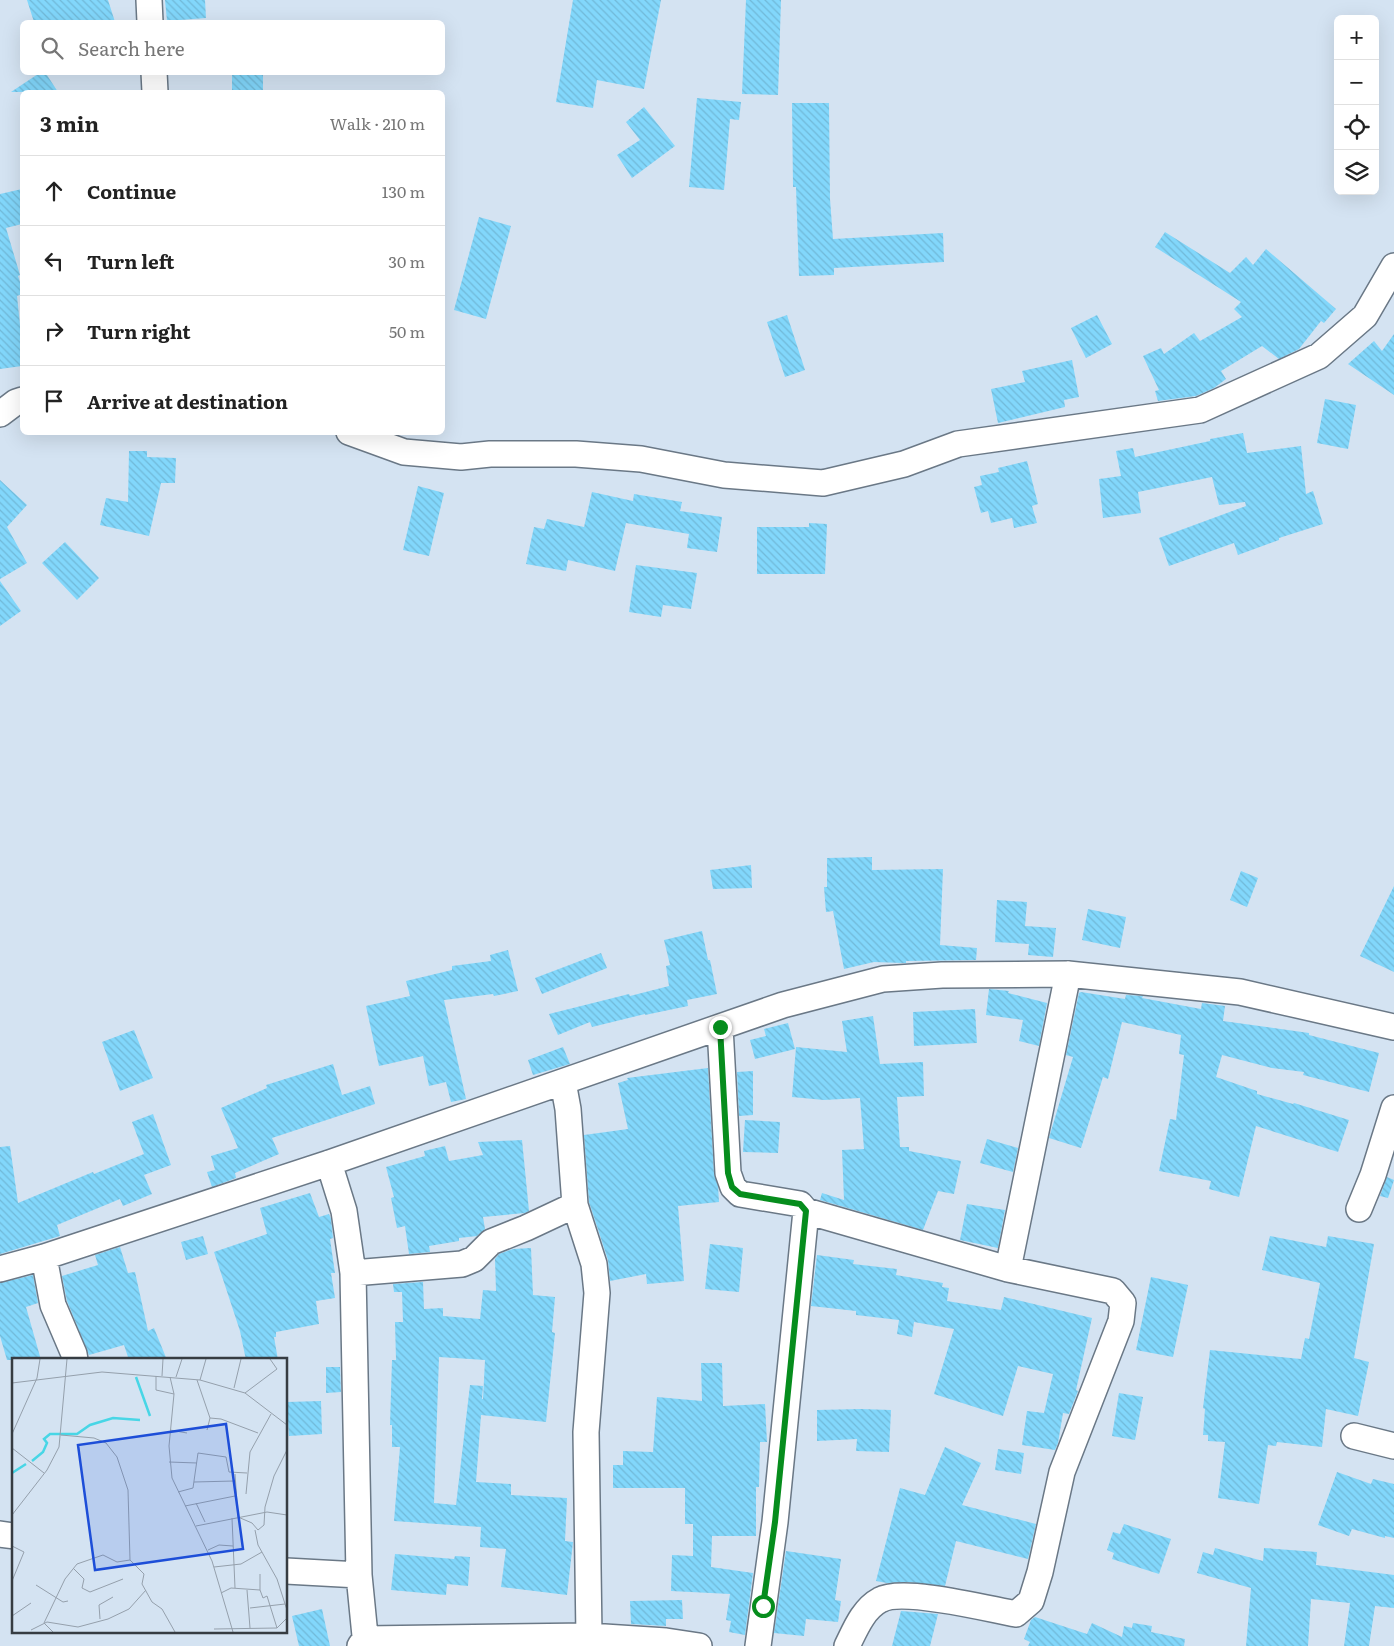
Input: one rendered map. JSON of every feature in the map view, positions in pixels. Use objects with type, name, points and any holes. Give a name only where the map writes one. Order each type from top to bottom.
[{"type":"street","points":[[149,0],[150,20]]},
{"type":"street","points":[[154,75],[155,90]]},
{"type":"street","points":[[357,435],[404,452],[461,457],[490,454],[576,454],[641,459],[724,475],[823,483],[904,464],[958,444],[1200,410],[1319,356],[1364,316],[1394,266]]},
{"type":"street","points":[[0,414],[20,401]]},
{"type":"street","points":[[0,1269],[44,1257],[329,1163],[784,1005],[883,979],[942,974],[1068,974],[1240,992],[1394,1027]]},
{"type":"street","points":[[1008,1269],[1068,974]]},
{"type":"street","points":[[720,1027],[728,1173],[732,1187],[740,1194],[800,1204],[806,1211],[1008,1269],[1113,1291],[1123,1303],[1121,1321],[1062,1472],[1040,1572],[1031,1601],[1016,1614],[942,1599],[901,1596],[881,1599],[863,1614],[847,1646]]},
{"type":"street","points":[[563,1082],[568,1109],[575,1205],[594,1264],[597,1294],[586,1432],[589,1636]]},
{"type":"street","points":[[1359,1209],[1373,1176],[1394,1108]]},
{"type":"street","points":[[329,1163],[344,1211],[353,1273],[359,1575],[363,1644],[589,1636],[666,1641],[699,1646]]},
{"type":"street","points":[[353,1273],[462,1264],[474,1259],[491,1242],[575,1205]]},
{"type":"street","points":[[758,1646],[775,1522],[806,1211]]},
{"type":"street","points":[[44,1257],[53,1305],[75,1358]]},
{"type":"street","points":[[1354,1436],[1394,1446]]},
{"type":"street","points":[[288,1571],[359,1575]]},
{"type":"building","points":[[27,0],[108,0],[114,20],[33,20]]},
{"type":"building","points":[[165,0],[205,0],[206,18],[167,20]]},
{"type":"building","points":[[573,0],[661,0],[644,89],[597,80],[593,108],[556,102]]},
{"type":"building","points":[[746,0],[781,0],[778,95],[742,94]]},
{"type":"building","points":[[36,75],[47,75],[57,90],[20,90],[20,92],[11,92]]},
{"type":"building","points":[[232,75],[263,75],[263,90],[232,90]]},
{"type":"building","points":[[697,98],[741,102],[739,120],[730,119],[724,190],[689,187]]},
{"type":"building","points":[[792,103],[829,103],[830,199],[833,239],[943,233],[944,262],[834,268],[834,275],[799,276],[796,187],[793,187]]},
{"type":"building","points":[[644,107],[675,146],[632,178],[617,155],[640,140],[626,122]]},
{"type":"building","points":[[20,189],[20,224],[6,228],[20,275],[18,276],[20,295],[17,296],[20,325],[20,366],[0,369],[0,194]]},
{"type":"building","points":[[479,217],[511,226],[486,319],[454,310]]},
{"type":"building","points":[[1165,232],[1230,273],[1246,257],[1253,265],[1266,249],[1336,309],[1324,323],[1321,321],[1299,349],[1279,359],[1262,346],[1221,371],[1226,379],[1214,388],[1196,396],[1158,401],[1155,391],[1159,390],[1143,356],[1161,348],[1164,354],[1194,333],[1200,341],[1242,317],[1234,309],[1241,302],[1155,247]]},
{"type":"building","points":[[787,315],[805,370],[785,377],[767,322]]},
{"type":"building","points":[[1097,315],[1112,344],[1086,358],[1071,328]]},
{"type":"building","points":[[1394,334],[1394,395],[1348,364],[1374,341],[1382,351]]},
{"type":"building","points":[[1072,360],[1079,397],[1064,400],[1065,407],[998,423],[991,389],[1025,382],[1022,371]]},
{"type":"building","points":[[1325,399],[1356,405],[1348,449],[1317,443]]},
{"type":"building","points":[[1243,433],[1247,453],[1301,446],[1306,494],[1313,491],[1323,524],[1279,538],[1279,540],[1238,555],[1234,543],[1169,566],[1159,538],[1246,506],[1245,502],[1219,505],[1212,477],[1138,492],[1141,513],[1103,518],[1099,479],[1121,476],[1116,451],[1133,448],[1135,457]]},
{"type":"building","points":[[129,451],[147,451],[147,457],[176,458],[175,483],[161,483],[149,536],[100,525],[106,498],[128,502]]},
{"type":"building","points":[[1027,461],[1038,504],[1032,506],[1037,523],[1014,528],[1012,518],[991,523],[988,511],[981,513],[974,487],[982,485],[980,476],[999,472],[998,468]]},
{"type":"building","points":[[0,480],[27,505],[7,527],[27,563],[0,579]]},
{"type":"building","points":[[418,486],[444,493],[429,556],[403,550]]},
{"type":"building","points":[[592,492],[633,501],[634,494],[682,502],[680,511],[722,517],[717,552],[687,548],[689,534],[626,523],[615,571],[568,560],[566,571],[526,564],[534,527],[544,529],[547,519],[584,527]]},
{"type":"building","points":[[809,523],[827,524],[825,574],[757,574],[757,527],[809,527]]},
{"type":"building","points":[[65,542],[99,578],[77,600],[42,563]]},
{"type":"building","points":[[636,565],[697,573],[691,609],[663,605],[661,617],[629,612]]},
{"type":"building","points":[[0,581],[21,611],[0,626]]},
{"type":"building","points":[[872,857],[872,870],[943,869],[940,945],[977,948],[976,960],[906,961],[906,963],[874,962],[844,969],[833,911],[826,912],[824,887],[827,887],[827,858]]},
{"type":"building","points":[[751,865],[752,888],[713,889],[710,870]]},
{"type":"building","points":[[1241,871],[1258,878],[1247,907],[1230,900]]},
{"type":"building","points":[[1394,886],[1394,972],[1360,956]]},
{"type":"building","points":[[997,900],[1027,902],[1025,926],[1056,928],[1053,957],[1028,955],[1029,944],[995,942]]},
{"type":"building","points":[[1088,909],[1126,917],[1120,948],[1082,940]]},
{"type":"building","points":[[702,931],[717,994],[687,1000],[688,1006],[592,1027],[590,1022],[558,1035],[549,1014],[669,986],[666,966],[670,965],[664,940]]},
{"type":"building","points":[[508,950],[518,991],[494,996],[493,994],[444,1000],[466,1099],[451,1102],[446,1082],[429,1086],[423,1056],[379,1066],[366,1006],[410,996],[406,981],[452,970],[452,966],[491,961],[490,955]]},
{"type":"building","points":[[601,953],[607,968],[542,994],[535,978]]},
{"type":"building","points":[[989,989],[1009,991],[1008,993],[1047,1003],[1039,1046],[1019,1041],[1023,1020],[986,1015]]},
{"type":"building","points":[[1079,993],[1125,999],[1126,995],[1143,996],[1142,998],[1201,1009],[1202,1003],[1225,1006],[1223,1021],[1309,1033],[1309,1035],[1379,1053],[1369,1092],[1303,1075],[1304,1072],[1272,1068],[1222,1055],[1216,1077],[1257,1091],[1257,1094],[1349,1120],[1338,1152],[1256,1126],[1239,1197],[1209,1189],[1211,1181],[1159,1171],[1170,1119],[1176,1120],[1184,1055],[1179,1054],[1181,1035],[1122,1022],[1108,1079],[1103,1077],[1081,1148],[1049,1138],[1073,1057],[1066,1055]]},
{"type":"building","points":[[975,1009],[977,1043],[914,1046],[913,1012]]},
{"type":"building","points":[[873,1016],[880,1064],[923,1062],[924,1096],[897,1097],[900,1147],[909,1147],[909,1151],[961,1161],[954,1194],[938,1191],[923,1230],[820,1200],[822,1193],[844,1200],[842,1150],[864,1149],[860,1098],[824,1100],[792,1097],[796,1047],[847,1052],[842,1021]]},
{"type":"building","points":[[788,1023],[795,1049],[755,1059],[750,1040],[766,1036],[764,1029]]},
{"type":"building","points":[[134,1030],[153,1078],[120,1091],[102,1042]]},
{"type":"building","points":[[563,1047],[570,1064],[533,1075],[528,1060]]},
{"type":"building","points":[[333,1064],[342,1095],[370,1086],[375,1104],[272,1138],[279,1154],[235,1173],[236,1178],[212,1187],[207,1172],[215,1170],[211,1156],[238,1148],[221,1108],[267,1088],[266,1085]]},
{"type":"building","points":[[708,1068],[714,1174],[718,1186],[719,1202],[678,1206],[684,1281],[647,1284],[646,1274],[610,1281],[608,1260],[589,1202],[584,1135],[628,1129],[618,1083],[628,1080],[627,1078]]},
{"type":"building","points":[[753,1071],[753,1115],[739,1116],[737,1072]]},
{"type":"building","points":[[153,1114],[171,1165],[144,1175],[152,1194],[123,1206],[120,1199],[57,1225],[60,1236],[0,1254],[0,1147],[10,1146],[18,1203],[93,1172],[94,1174],[144,1154],[132,1122]]},
{"type":"building","points":[[745,1120],[780,1122],[778,1153],[743,1152]]},
{"type":"building","points":[[987,1139],[1018,1148],[1013,1172],[980,1163]]},
{"type":"building","points":[[522,1140],[529,1211],[483,1217],[485,1229],[477,1236],[459,1238],[459,1241],[429,1246],[430,1252],[409,1254],[405,1226],[397,1228],[391,1198],[394,1197],[386,1167],[425,1156],[424,1151],[445,1146],[449,1161],[483,1155],[478,1142]]},
{"type":"building","points":[[1387,1177],[1394,1180],[1388,1198],[1380,1196]]},
{"type":"building","points":[[310,1193],[319,1217],[329,1214],[331,1219],[333,1238],[330,1239],[335,1273],[331,1273],[335,1298],[316,1301],[319,1324],[276,1332],[276,1337],[274,1337],[278,1358],[246,1358],[240,1331],[214,1252],[267,1234],[260,1208]]},
{"type":"building","points":[[967,1204],[1005,1210],[998,1248],[960,1240]]},
{"type":"building","points":[[203,1236],[208,1254],[186,1260],[181,1242]]},
{"type":"building","points":[[1270,1236],[1326,1247],[1328,1236],[1374,1244],[1354,1358],[1369,1362],[1358,1416],[1326,1409],[1322,1447],[1277,1442],[1276,1446],[1268,1445],[1259,1504],[1218,1498],[1225,1442],[1208,1441],[1208,1435],[1203,1435],[1205,1409],[1203,1408],[1210,1350],[1301,1359],[1305,1338],[1309,1339],[1320,1283],[1262,1270]]},
{"type":"building","points":[[710,1244],[743,1248],[739,1292],[705,1289]]},
{"type":"building","points":[[120,1247],[128,1273],[135,1272],[148,1331],[154,1328],[166,1358],[128,1358],[124,1345],[89,1355],[67,1301],[62,1276],[98,1265],[95,1255]]},
{"type":"building","points":[[531,1248],[533,1295],[555,1297],[552,1332],[555,1333],[546,1422],[481,1415],[476,1482],[511,1484],[511,1495],[567,1498],[565,1541],[573,1542],[567,1595],[501,1587],[506,1549],[480,1547],[481,1527],[394,1521],[400,1447],[392,1447],[392,1425],[390,1425],[392,1360],[396,1360],[395,1322],[403,1322],[402,1292],[394,1292],[393,1284],[423,1282],[424,1309],[443,1308],[443,1316],[480,1319],[483,1290],[496,1291],[495,1259],[499,1254],[513,1249]],"holes":[[[439,1357],[485,1360],[483,1399],[483,1386],[470,1385],[456,1505],[434,1503]]]},
{"type":"building","points":[[817,1255],[854,1260],[853,1264],[897,1269],[896,1275],[943,1283],[942,1287],[949,1288],[947,1301],[1001,1310],[1004,1297],[1092,1318],[1076,1390],[1078,1391],[1069,1414],[1063,1413],[1055,1450],[1022,1445],[1027,1411],[1044,1413],[1053,1374],[1018,1366],[1003,1416],[934,1394],[954,1329],[914,1322],[912,1337],[897,1334],[899,1320],[856,1315],[856,1311],[811,1306]]},
{"type":"building","points":[[33,1275],[38,1303],[26,1307],[40,1358],[12,1358],[12,1360],[7,1360],[0,1336],[0,1283]]},
{"type":"building","points":[[1151,1277],[1188,1285],[1173,1357],[1136,1350]]},
{"type":"building","points":[[701,1363],[722,1363],[723,1406],[765,1404],[767,1442],[760,1442],[759,1487],[756,1487],[756,1536],[712,1536],[711,1567],[753,1573],[745,1635],[729,1632],[731,1621],[726,1620],[730,1594],[671,1591],[672,1555],[693,1556],[693,1524],[685,1524],[685,1488],[613,1488],[613,1465],[623,1465],[623,1451],[653,1452],[657,1397],[702,1401]]},
{"type":"building","points":[[326,1367],[340,1367],[341,1392],[326,1393]]},
{"type":"building","points":[[1119,1393],[1143,1397],[1135,1440],[1112,1436]]},
{"type":"building","points":[[321,1401],[322,1434],[289,1436],[288,1402]]},
{"type":"building","points":[[817,1410],[891,1410],[889,1452],[856,1451],[857,1439],[817,1441]]},
{"type":"building","points":[[945,1447],[981,1463],[962,1505],[1036,1524],[1028,1559],[956,1541],[945,1586],[876,1581],[900,1488],[925,1495]]},
{"type":"building","points":[[998,1449],[1024,1453],[1021,1474],[995,1470]]},
{"type":"building","points":[[1337,1472],[1371,1484],[1373,1479],[1394,1484],[1394,1538],[1385,1536],[1385,1538],[1352,1529],[1349,1536],[1318,1525]]},
{"type":"building","points":[[1124,1524],[1171,1539],[1159,1574],[1112,1559],[1114,1553],[1107,1550],[1113,1532],[1120,1534]]},
{"type":"building","points":[[1215,1548],[1263,1561],[1264,1548],[1317,1552],[1316,1565],[1394,1575],[1394,1608],[1375,1606],[1369,1646],[1344,1646],[1350,1603],[1311,1599],[1308,1646],[1246,1646],[1251,1588],[1197,1573],[1203,1552],[1213,1555]]},
{"type":"building","points":[[786,1551],[841,1559],[835,1600],[841,1601],[838,1622],[806,1619],[804,1636],[774,1633]]},
{"type":"building","points":[[395,1554],[454,1559],[455,1556],[470,1557],[468,1586],[447,1584],[446,1595],[391,1590]]},
{"type":"building","points":[[682,1600],[683,1619],[666,1619],[666,1626],[631,1624],[630,1601]]},
{"type":"building","points":[[322,1609],[330,1646],[299,1646],[292,1616]]},
{"type":"building","points":[[901,1611],[938,1614],[930,1646],[892,1646]]},
{"type":"building","points":[[1035,1617],[1087,1634],[1092,1623],[1122,1637],[1124,1626],[1132,1628],[1133,1623],[1152,1626],[1151,1632],[1185,1639],[1184,1646],[1028,1646],[1030,1642],[1024,1639],[1031,1620]]},
{"type":"route","points":[[720,1027],[728,1173],[732,1187],[740,1194],[800,1204],[806,1211],[775,1522],[763,1606]]}]
